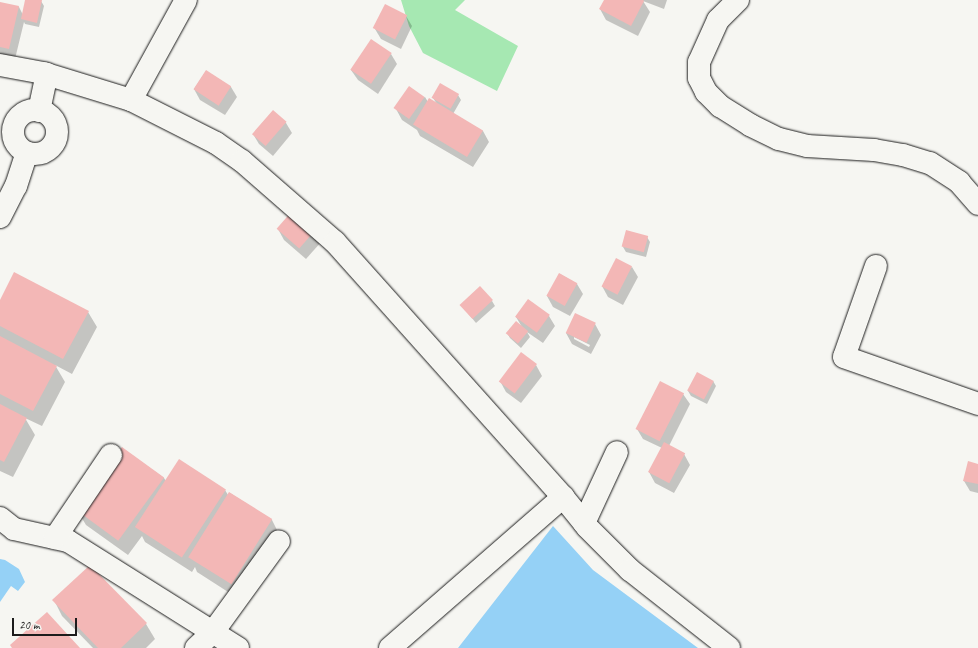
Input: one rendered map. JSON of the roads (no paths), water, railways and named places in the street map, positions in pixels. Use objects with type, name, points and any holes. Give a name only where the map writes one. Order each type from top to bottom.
[{"type":"street","points":[[132,100],[186,0]]},
{"type":"street","points":[[738,0],[718,20],[699,62],[699,78],[706,92],[720,106],[750,125],[779,139],[807,146],[874,150],[903,155],[930,163],[959,182],[978,204]]},
{"type":"street","points":[[0,65],[47,74],[132,100],[216,143],[242,161],[335,242],[563,497],[584,523],[630,570],[729,648]]},
{"type":"street","points":[[39,111],[47,74]]},
{"type":"street","points":[[39,111],[51,118],[57,131],[56,138],[53,144],[42,153],[27,153],[16,144],[13,130],[15,123],[25,113],[39,111]]},
{"type":"street","points":[[0,217],[16,186],[27,153]]},
{"type":"street","points":[[876,266],[844,357],[978,404]]},
{"type":"street","points":[[584,523],[617,452]]},
{"type":"street","points":[[55,538],[112,455]]},
{"type":"street","points":[[390,648],[563,497]]},
{"type":"street","points":[[0,518],[14,529],[68,541],[238,648]]},
{"type":"street","points":[[196,648],[213,632],[279,541]]},
{"type":"water","points":[[553,526],[593,570],[698,648],[458,648]]},
{"type":"water","points":[[0,559],[5,560],[19,569],[25,582],[18,591],[11,586],[0,602]]}]
